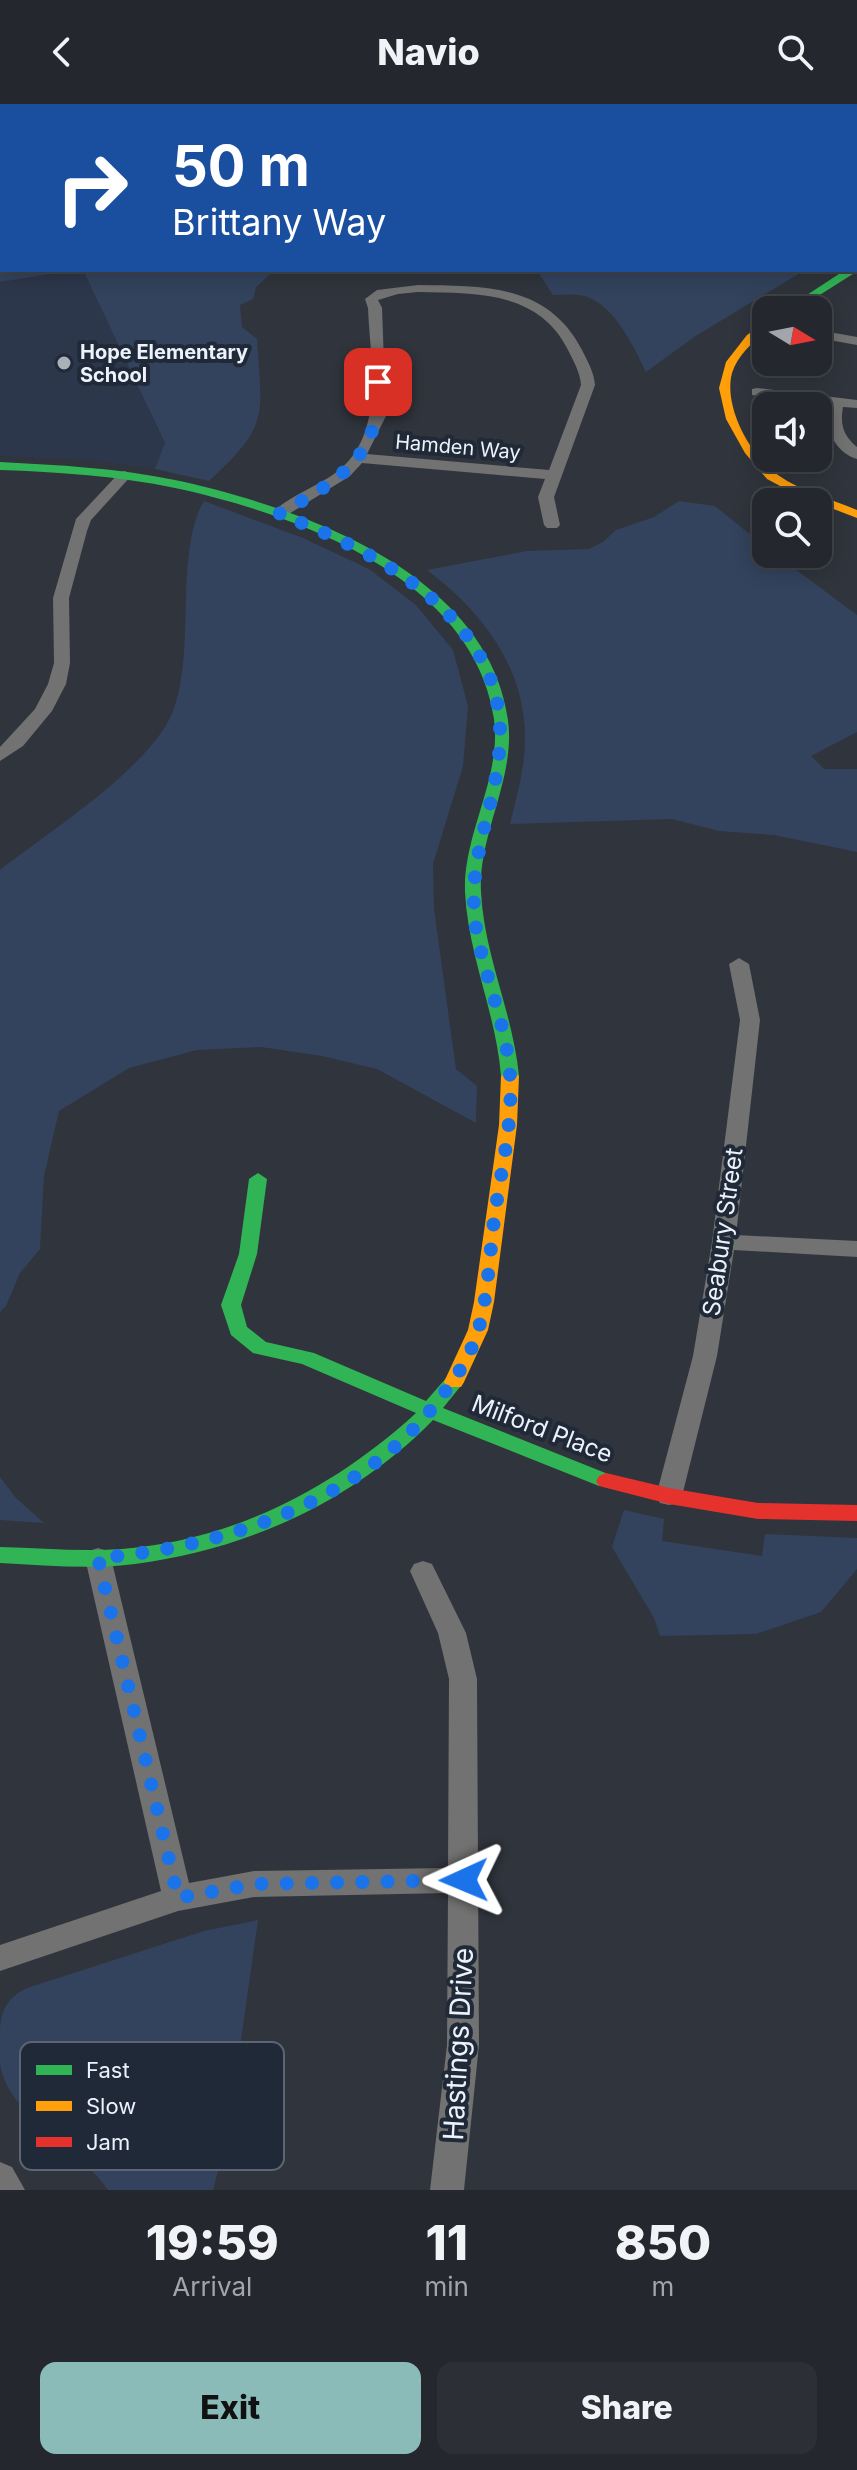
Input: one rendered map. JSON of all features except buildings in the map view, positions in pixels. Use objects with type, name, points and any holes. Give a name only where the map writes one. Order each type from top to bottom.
[{"type":"main road","points":[[811,296],[849,272]]},
{"type":"main road","points":[[752,336],[739,347],[725,373],[722,388],[725,406],[737,432],[755,460],[771,476],[791,488],[857,514]]},
{"type":"main road","points":[[0,466],[125,475],[183,486],[279,514],[376,557],[445,610],[471,641],[490,675],[501,716],[499,755],[473,869],[476,926],[509,1065],[510,1108],[478,1331],[462,1367],[432,1410],[406,1438],[368,1469],[288,1513],[243,1529],[152,1553],[98,1558],[0,1555]]},
{"type":"main road","name":"Milford Place","points":[[258,1179],[248,1254],[231,1305],[238,1330],[260,1348],[307,1358],[594,1478],[669,1496],[758,1511],[857,1513]]},
{"type":"street","points":[[279,514],[345,473],[358,458],[379,416],[375,308],[371,299],[388,290],[487,292],[517,298],[555,318],[587,374],[588,385],[546,497],[552,525]]},
{"type":"street","points":[[832,337],[857,341]]},
{"type":"street","points":[[832,400],[857,404]]},
{"type":"street","points":[[837,401],[833,415],[834,429],[843,443],[857,455]]},
{"type":"street","name":"Hamden Way","points":[[358,458],[554,475]]},
{"type":"street","points":[[0,756],[17,742],[43,711],[57,684],[62,663],[61,598],[79,531],[84,519],[125,475]]},
{"type":"street","name":"Seabury Street","points":[[669,1496],[705,1356],[724,1242],[750,1020],[739,964]]},
{"type":"street","points":[[724,1242],[857,1249]]},
{"type":"street","points":[[98,1558],[178,1898]]},
{"type":"street","name":"Hastings Drive","points":[[423,1571],[452,1633],[463,1679],[463,2045],[447,2190]]},
{"type":"street","points":[[0,1958],[178,1898],[254,1884],[464,1880]]},
{"type":"street","points":[[0,2178],[8,2190]]},
{"type":"shaded area","points":[[0,272],[63,272],[0,282]]},
{"type":"shaded area","name":"Hope Elementary School","points":[[84,272],[165,444],[155,469],[90,460],[0,456],[0,282]]},
{"type":"shaded area","points":[[84,272],[273,272],[256,287],[253,299],[240,305],[242,327],[257,339],[260,403],[252,432],[229,462],[209,481],[155,469],[165,443]]},
{"type":"shaded area","points":[[538,272],[802,272],[762,296],[752,296],[752,302],[694,337],[646,372],[624,330],[608,311],[586,296],[553,295]]},
{"type":"shaded area","points":[[204,501],[303,538],[369,569],[416,605],[453,650],[468,706],[463,766],[433,864],[434,909],[456,1069],[477,1086],[476,1123],[377,1069],[322,1056],[261,1047],[197,1050],[129,1068],[59,1111],[44,1176],[40,1249],[20,1273],[6,1306],[0,1312],[0,870],[111,785],[150,747],[165,727],[178,694],[185,643],[190,547]]},
{"type":"shaded area","points":[[679,501],[715,506],[752,536],[752,568],[794,568],[857,615],[857,732],[811,756],[824,769],[857,769],[857,852],[774,835],[719,831],[672,819],[510,824],[525,745],[522,708],[516,684],[507,662],[481,621],[427,570],[527,551],[589,549],[616,530],[654,517]]},
{"type":"shaded area","points":[[0,1477],[16,1498],[44,1523],[0,1520]]},
{"type":"shaded area","points":[[624,1510],[664,1519],[662,1541],[762,1556],[765,1534],[857,1538],[857,1569],[821,1612],[756,1634],[660,1636],[654,1618],[612,1547]]},
{"type":"shaded area","points":[[258,1920],[241,2042],[20,2042],[20,2104],[5,2082],[0,2063],[2,2018],[6,2006],[15,1996],[27,1988],[204,1931]]},
{"type":"shaded area","points":[[91,2170],[218,2170],[213,2190],[108,2190]]},
{"type":"traffic: fast","points":[[811,296],[849,272]]},
{"type":"traffic: fast","points":[[0,466],[153,480],[222,495],[273,511],[326,532],[377,558],[423,590],[461,627],[488,670],[501,720],[498,764],[477,849],[473,892],[480,938],[504,1030],[510,1076]]},
{"type":"traffic: fast","points":[[258,1179],[248,1254],[231,1305],[238,1330],[260,1348],[307,1358],[507,1444],[606,1481]]},
{"type":"traffic: fast","points":[[0,1555],[135,1556],[180,1549],[269,1521],[353,1476],[390,1449],[424,1417],[454,1382]]},
{"type":"traffic: slow","points":[[752,337],[739,350],[726,375],[726,403],[741,437],[771,476],[802,493],[857,514]]},
{"type":"traffic: slow","points":[[454,1382],[478,1330],[484,1302],[508,1125],[510,1076]]},
{"type":"traffic: jam","points":[[606,1481],[669,1496],[758,1511],[857,1513]]},
{"type":"place","name":"Hope Elementary School","points":[[64,363]]},
{"type":"route","points":[[378,382],[379,416],[358,458],[326,487],[279,514],[376,557],[445,610],[471,641],[490,675],[501,716],[499,755],[473,869],[476,926],[509,1065],[510,1108],[478,1331],[462,1367],[432,1410],[406,1438],[368,1469],[288,1513],[243,1529],[152,1553],[98,1558],[178,1898],[254,1884],[464,1880]]}]
